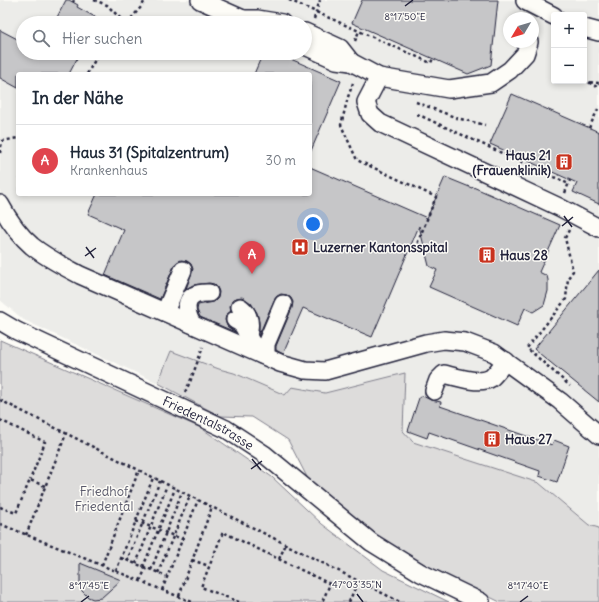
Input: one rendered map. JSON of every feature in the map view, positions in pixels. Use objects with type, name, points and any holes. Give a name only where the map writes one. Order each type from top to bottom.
[{"type":"street","points":[[200,0],[237,16]]},
{"type":"street","points":[[525,0],[551,14]]},
{"type":"street","points":[[525,0],[527,12]]},
{"type":"street","points":[[587,29],[599,32]]},
{"type":"street","points":[[312,35],[340,48],[351,62]]},
{"type":"street","points":[[312,49],[336,60],[351,62],[379,77],[449,90],[491,83],[510,70],[525,54],[527,48]]},
{"type":"street","points":[[379,77],[366,102],[370,114],[380,122],[576,215],[599,228]]},
{"type":"street","points":[[0,204],[17,229],[31,245],[53,260],[80,275],[192,324],[241,338],[262,355],[280,363],[305,370],[325,371],[426,343],[444,340],[465,342],[494,353],[506,361],[560,401],[599,435]]},
{"type":"street","points":[[168,313],[183,270]]},
{"type":"street","points":[[168,313],[206,300]]},
{"type":"street","points":[[262,355],[266,351],[266,344],[283,304]]},
{"type":"street","points":[[187,307],[188,316],[192,324]]},
{"type":"street","points":[[238,313],[242,324],[241,338]]},
{"type":"street","name":"Friedentalstrasse","points":[[0,321],[17,331],[226,429],[264,454],[371,542],[421,573],[481,602]]},
{"type":"street","points":[[434,391],[438,380],[444,374],[466,379],[482,380],[490,378],[506,361]]},
{"type":"path","points":[[94,0],[107,5],[119,16]]},
{"type":"path","points":[[133,16],[142,6],[145,0]]},
{"type":"path","points":[[289,0],[431,63],[433,58]]},
{"type":"path","points":[[88,72],[95,60]]},
{"type":"path","points":[[599,83],[588,82],[599,88]]},
{"type":"path","points":[[353,83],[341,124],[357,160],[436,197],[417,244],[429,248]]},
{"type":"path","points":[[414,101],[457,118],[485,125]]},
{"type":"path","points":[[589,128],[599,107]]},
{"type":"path","points":[[417,114],[569,184]]},
{"type":"path","points":[[0,152],[2,140],[16,138]]},
{"type":"path","points":[[572,387],[527,348],[566,299],[568,278],[573,270],[565,238],[576,215]]},
{"type":"path","points":[[190,382],[204,345]]},
{"type":"path","points":[[0,400],[400,602]]},
{"type":"path","points":[[0,420],[45,442],[16,513],[0,507]]},
{"type":"path","points":[[26,535],[66,434]]},
{"type":"path","points":[[102,565],[139,470]]},
{"type":"path","points":[[116,571],[153,478]]},
{"type":"path","points":[[30,480],[46,486]]},
{"type":"path","points":[[128,561],[160,481]]},
{"type":"path","points":[[136,564],[167,484]]},
{"type":"path","points":[[140,581],[158,530],[175,489]]},
{"type":"path","points":[[151,570],[182,492]]},
{"type":"path","points":[[158,573],[190,496]]},
{"type":"path","points":[[162,590],[198,500]]},
{"type":"path","points":[[179,596],[212,507]]},
{"type":"path","points":[[136,521],[182,539]]},
{"type":"path","points":[[0,524],[192,602]]},
{"type":"path","points":[[238,602],[201,587],[223,532],[330,584],[322,602]]},
{"type":"path","points":[[279,559],[286,544]]},
{"type":"path","points":[[121,558],[167,576]]},
{"type":"path","points":[[192,560],[209,566]]},
{"type":"path","points":[[349,602],[358,581]]},
{"type":"shaded area","name":"Luzerner Kantonsspital","points":[[0,0],[599,0],[599,528],[589,525],[539,483],[413,442],[403,431],[405,373],[325,393],[292,387],[285,396],[234,373],[171,351],[158,383],[24,320],[0,300]]},
{"type":"green space","name":"Friedhof Friedental","points":[[0,340],[201,428],[272,477],[322,524],[383,570],[449,602],[0,602]]},
{"type":"green space","points":[[171,351],[234,373],[285,395],[292,387],[325,393],[405,373],[403,431],[413,442],[539,483],[589,525],[599,528],[599,602],[500,602],[431,568],[382,540],[308,479],[288,440],[252,417],[220,416],[158,383]]},
{"type":"building","points":[[66,0],[69,0],[78,5],[77,7],[93,16],[58,16]]},
{"type":"building","points":[[362,0],[498,0],[491,65],[468,74],[352,23]]},
{"type":"building","points":[[0,30],[16,38],[16,60],[76,60],[70,72],[16,72],[16,87],[0,78]]},
{"type":"building","points":[[260,60],[293,60],[341,81],[312,148],[312,72],[255,72]]},
{"type":"building","name":"Haus 21 (Frauenklinik)","points":[[512,94],[599,132],[599,204],[573,192],[577,183],[490,144]]},
{"type":"building","points":[[312,168],[427,218],[445,177],[472,188],[473,187],[560,225],[539,272],[547,276],[548,280],[548,291],[544,305],[533,312],[525,308],[517,326],[429,287],[437,270],[429,266],[419,226],[372,337],[303,308],[283,354],[276,350],[276,346],[292,308],[293,302],[287,295],[281,294],[274,300],[259,335],[257,313],[251,303],[242,297],[236,298],[232,301],[230,306],[231,311],[226,315],[225,320],[227,326],[235,332],[200,317],[197,310],[198,305],[214,302],[218,298],[219,292],[214,284],[209,283],[193,285],[186,289],[193,269],[191,264],[187,261],[181,260],[174,266],[160,299],[105,275],[124,230],[88,214],[96,196],[312,196]]},
{"type":"building","points":[[599,270],[599,402],[534,349]]},
{"type":"building","name":"Haus 27","points":[[420,395],[431,400],[441,402],[440,406],[552,445],[554,440],[569,446],[557,482],[539,476],[540,471],[429,432],[427,438],[408,431]]},
{"type":"building","points":[[80,563],[121,580],[101,598],[93,599],[88,597],[82,591],[80,585]]},
{"type":"place","name":"Haus 21 (Frauenklinik)","points":[[564,162]]},
{"type":"place","name":"Luzerner Kantonsspital","points":[[300,247]]},
{"type":"place","name":"Haus 28","points":[[487,255]]},
{"type":"place","name":"Haus 31 (Spitalzentrum)","points":[[252,274]]},
{"type":"place","name":"Haus 27","points":[[492,439]]}]
